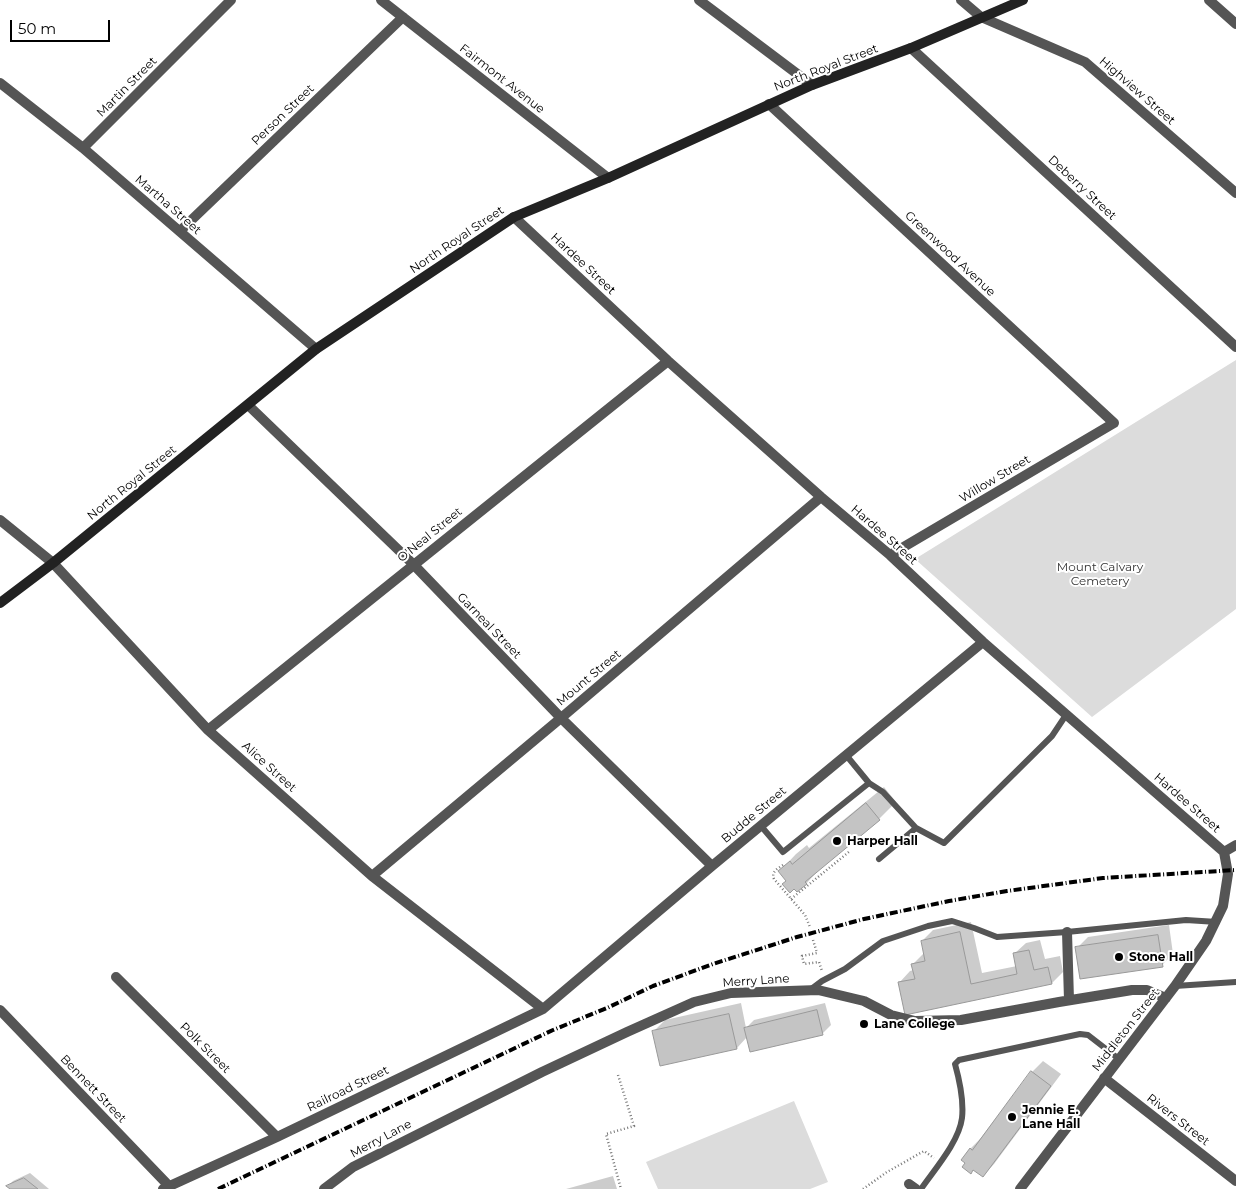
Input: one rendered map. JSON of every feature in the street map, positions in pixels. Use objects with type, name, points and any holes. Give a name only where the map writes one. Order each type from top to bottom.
[{"type":"main road","name":"North Royal Street","points":[[0,603],[53,563],[316,349],[514,217],[608,178],[812,85],[911,48],[1023,0]]},
{"type":"street","name":"Martin Street","points":[[83,148],[231,0]]},
{"type":"street","name":"Fairmont Avenue","points":[[381,0],[608,178]]},
{"type":"street","points":[[699,0],[812,85]]},
{"type":"street","name":"Highview Street","points":[[961,0],[981,17],[1085,62],[1236,193]]},
{"type":"street","points":[[1209,0],[1236,24]]},
{"type":"street","name":"Person Street","points":[[180,231],[403,17]]},
{"type":"street","name":"Deberry Street","points":[[911,48],[1236,347]]},
{"type":"street","name":"Martha Street","points":[[0,83],[83,148],[316,349]]},
{"type":"street","name":"Greenwood Avenue","points":[[769,104],[1114,423]]},
{"type":"street","name":"Hardee Street","points":[[514,217],[668,361],[821,497],[890,555],[983,642],[1224,852]]},
{"type":"street","name":"O'Neal Street","points":[[208,730],[668,361]]},
{"type":"street","name":"Garneal Street","points":[[248,405],[413,564],[561,718],[712,866]]},
{"type":"street","name":"Willow Street","points":[[890,555],[1114,423]]},
{"type":"street","name":"Mount Street","points":[[372,876],[821,497]]},
{"type":"street","name":"Alice Street","points":[[0,520],[53,563],[208,730],[372,876],[543,1010]]},
{"type":"street","name":"Budde Street","points":[[543,1010],[712,866],[983,642]]},
{"type":"street","points":[[1224,852],[1236,845]]},
{"type":"street","name":"Middleton Street","points":[[1020,1189],[1175,986],[1217,922],[1224,906],[1228,874],[1224,852]]},
{"type":"street","points":[[1067,932],[1069,1000]]},
{"type":"street","name":"Polk Street","points":[[116,977],[276,1137]]},
{"type":"street","name":"Merry Lane","points":[[324,1189],[353,1167],[560,1064],[694,1002],[731,993],[818,990],[864,1001],[891,1015],[915,1021],[961,1020],[1132,990],[1147,990],[1166,998]]},
{"type":"street","name":"Bennett Street","points":[[0,1010],[166,1188]]},
{"type":"street","name":"Railroad Street","points":[[166,1188],[543,1010]]},
{"type":"street","name":"Rivers Street","points":[[1104,1078],[1236,1180]]},
{"type":"lane","points":[[846,755],[869,783],[883,792],[916,828],[944,843],[1052,736],[1066,715]]},
{"type":"lane","points":[[760,826],[783,852],[869,783]]},
{"type":"lane","points":[[879,859],[916,828]]},
{"type":"lane","points":[[809,991],[822,981],[845,969],[883,941],[928,926],[952,921],[997,937],[1186,920],[1217,922]]},
{"type":"lane","points":[[1175,986],[1236,982]]},
{"type":"lane","points":[[920,1189],[954,1141],[962,1120],[962,1091],[956,1064],[959,1060],[1080,1034],[1088,1035],[1119,1059]]},
{"type":"path","points":[[791,899],[850,851]]},
{"type":"path","points":[[783,865],[774,872],[773,876],[805,916],[810,927]]},
{"type":"path","points":[[813,940],[817,953],[802,956],[804,964],[819,962],[819,964]]},
{"type":"path","points":[[618,1075],[634,1126],[606,1134],[621,1189]]},
{"type":"path","points":[[864,1189],[887,1172],[924,1151],[935,1159]]},
{"type":"green space","name":"Mount Calvary Cemetery","points":[[1236,360],[1236,609],[1092,717],[915,559]]},
{"type":"green space","points":[[794,1101],[828,1182],[810,1189],[658,1189],[646,1162]]},
{"type":"building","name":"Harper Hall","points":[[866,803],[880,820],[805,882],[807,884],[797,892],[794,889],[790,893],[782,884],[786,881],[778,871],[790,861],[792,864]]},
{"type":"building","points":[[960,932],[971,984],[1017,974],[1013,953],[1029,950],[1034,970],[1048,967],[1052,984],[905,1015],[898,982],[915,979],[911,964],[925,961],[921,941]]},
{"type":"building","name":"Stone Hall","points":[[1158,935],[1163,967],[1080,979],[1075,947]]},
{"type":"building","points":[[817,1010],[823,1035],[750,1052],[744,1028]]},
{"type":"building","points":[[729,1014],[737,1049],[660,1066],[652,1031]]},
{"type":"building","name":"Jennie E. Lane Hall","points":[[1031,1071],[1051,1086],[983,1177],[973,1170],[971,1174],[962,1167],[965,1163],[961,1160],[970,1148],[972,1150]]},
{"type":"building","points":[[24,1178],[38,1189],[10,1189],[6,1186]]},
{"type":"railway","points":[[218,1189],[553,1030],[607,1008],[653,986],[797,937],[864,919],[1007,891],[1103,878],[1236,870]]},
{"type":"place","name":"Harper Hall","points":[[837,841]]},
{"type":"place","name":"Stone Hall","points":[[1119,957]]},
{"type":"place","name":"Lane College","points":[[864,1024]]},
{"type":"place","name":"Jennie E. Lane Hall","points":[[1012,1117]]}]
